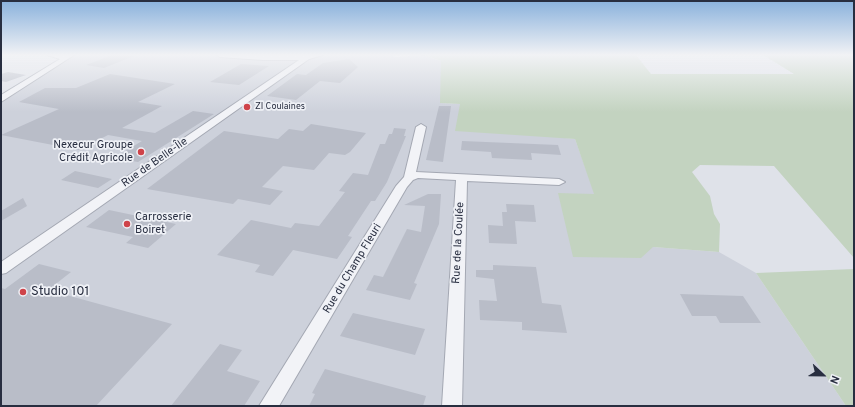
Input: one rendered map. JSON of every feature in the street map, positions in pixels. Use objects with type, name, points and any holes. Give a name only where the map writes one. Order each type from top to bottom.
[{"type":"street","points":[[1,99],[41,74]]},
{"type":"street","name":"Rue de Belle-Île","points":[[1,269],[283,74]]},
{"type":"street","points":[[409,178],[422,127]]},
{"type":"street","points":[[409,178],[417,175],[559,182]]},
{"type":"street","name":"Rue de la Coulée","points":[[452,406],[462,177]]},
{"type":"street","name":"Rue du Champ Fleuri","points":[[269,406],[402,186],[409,178]]},
{"type":"shaded area","points":[[40,74],[441,74],[441,103],[461,104],[565,138],[575,139],[595,194],[653,247],[719,252],[756,273],[846,406],[1,406],[1,99]]},
{"type":"green space","points":[[441,74],[854,74],[854,258],[774,166],[700,165],[692,172],[710,196],[714,214],[720,224],[719,252],[653,247],[641,258],[573,257],[558,193],[594,194],[575,139],[455,131],[460,104],[440,103]]},
{"type":"green space","points":[[854,269],[854,406],[846,406],[756,273]]},
{"type":"building","points":[[1,74],[26,75],[6,82],[1,81]]},
{"type":"building","points":[[110,74],[175,84],[138,102],[162,106],[122,128],[155,133],[193,111],[214,114],[138,162],[114,158],[142,141],[108,135],[79,150],[1,135],[59,109],[19,102],[45,88],[76,88]]},
{"type":"building","points":[[224,74],[256,74],[239,85],[210,82]]},
{"type":"building","points":[[297,74],[350,74],[340,83],[320,81],[296,100],[267,96]]},
{"type":"building","points":[[439,106],[451,106],[443,162],[426,160]]},
{"type":"building","points":[[311,124],[366,133],[350,152],[345,155],[329,153],[314,170],[283,166],[262,187],[283,191],[270,205],[238,199],[233,204],[147,189],[224,131],[278,139],[289,129],[303,131]]},
{"type":"building","points":[[394,128],[406,129],[404,136],[406,136],[387,182],[375,201],[371,201],[348,236],[352,237],[337,259],[293,250],[273,276],[255,272],[260,265],[217,255],[251,220],[291,228],[295,223],[319,226],[345,192],[339,191],[353,173],[368,175],[380,144],[385,144],[389,134],[392,134]]},
{"type":"building","points":[[462,141],[558,145],[561,155],[531,153],[532,160],[492,158],[491,152],[461,150]]},
{"type":"building","points":[[75,171],[112,179],[98,188],[61,180]]},
{"type":"building","points":[[428,194],[441,194],[439,224],[414,283],[417,284],[410,300],[366,290],[374,275],[383,277],[407,229],[421,232],[425,206],[404,205]]},
{"type":"building","points":[[23,198],[27,206],[1,221],[1,211]]},
{"type":"building","points":[[506,204],[534,205],[536,222],[515,221],[517,244],[489,243],[488,225],[503,226],[502,212],[507,212]]},
{"type":"building","points":[[109,210],[176,224],[148,248],[126,243],[133,237],[86,227]]},
{"type":"building","points":[[39,264],[71,272],[48,290],[172,324],[96,406],[1,406],[1,288],[5,289]]},
{"type":"building","points":[[493,265],[536,267],[542,303],[561,305],[567,333],[522,330],[522,322],[480,320],[479,300],[497,301],[494,279],[476,277],[476,270],[493,270]]},
{"type":"building","points":[[680,294],[743,296],[761,323],[720,323],[716,316],[692,316]]},
{"type":"building","points":[[353,313],[425,329],[415,355],[340,336]]},
{"type":"building","points":[[220,344],[242,350],[227,371],[260,381],[244,406],[171,406]]},
{"type":"building","points":[[325,369],[426,396],[423,406],[309,406],[315,394],[312,393]]},
{"type":"place","name":"ZI Coulaines","points":[[247,107]]},
{"type":"place","name":"Nexecur Groupe Crédit Agricole","points":[[141,152]]},
{"type":"place","name":"Carrosserie Boiret","points":[[127,224]]},
{"type":"place","name":"Studio 101","points":[[23,292]]}]
